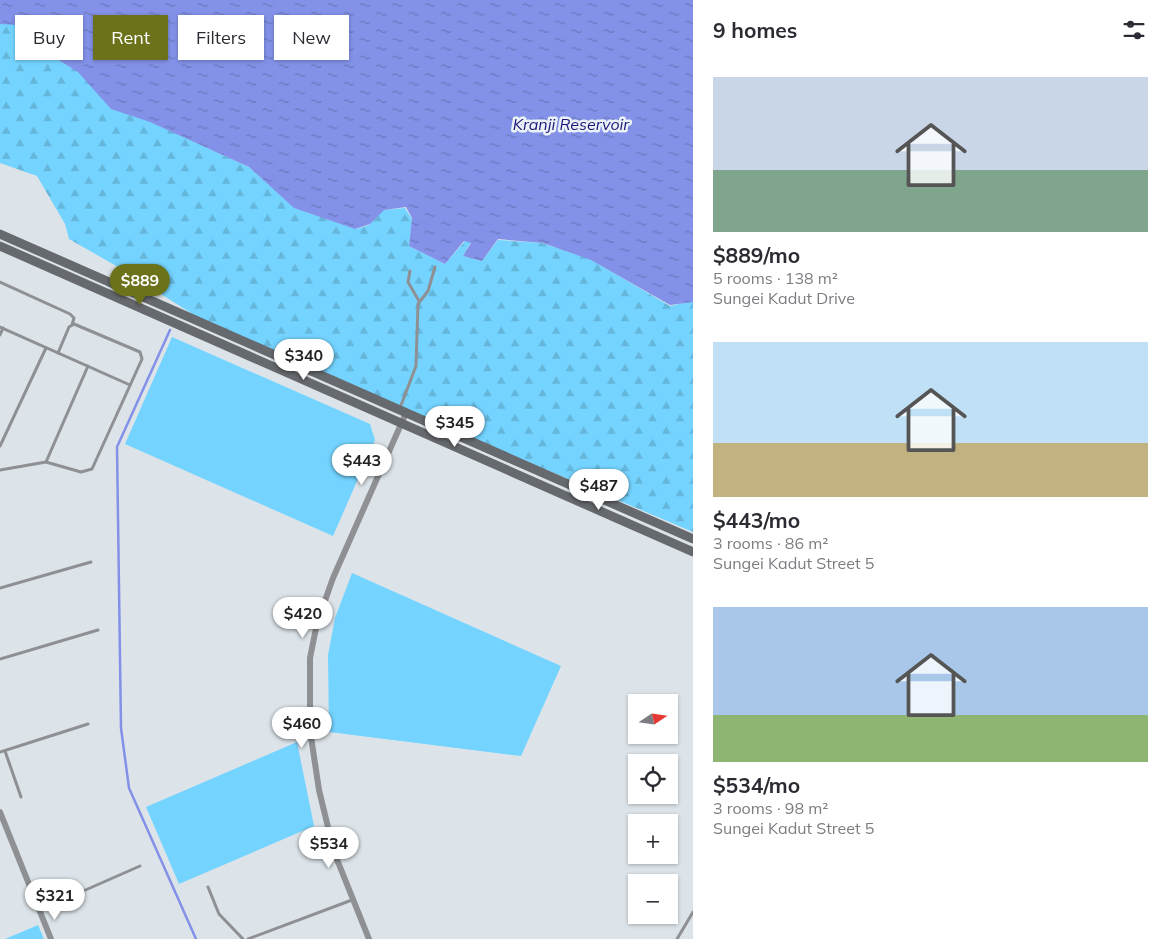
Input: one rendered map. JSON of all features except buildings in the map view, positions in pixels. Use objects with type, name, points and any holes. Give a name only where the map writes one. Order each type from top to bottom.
[{"type":"main road","points":[[0,234],[172,307],[693,539]]},
{"type":"main road","points":[[0,246],[693,552]]},
{"type":"street","points":[[369,939],[334,852],[319,790],[310,730],[310,658],[316,624],[333,578],[402,422],[403,411]]},
{"type":"street","points":[[0,812],[51,939]]},
{"type":"lane","points":[[419,301],[428,291],[435,267]]},
{"type":"lane","points":[[403,411],[416,366],[419,301],[408,282],[410,271]]},
{"type":"lane","points":[[0,282],[70,314],[74,318],[58,352]]},
{"type":"lane","points":[[0,470],[46,462],[82,472],[92,469],[142,359],[142,354],[72,324]]},
{"type":"lane","points":[[0,335],[1,328],[130,385]]},
{"type":"lane","points":[[0,446],[46,348]]},
{"type":"lane","points":[[46,462],[88,366]]},
{"type":"lane","points":[[0,588],[90,562]]},
{"type":"lane","points":[[0,659],[98,630]]},
{"type":"lane","points":[[0,752],[88,724]]},
{"type":"lane","points":[[5,751],[21,797]]},
{"type":"lane","points":[[39,910],[140,866]]},
{"type":"lane","points":[[208,887],[219,914],[243,939]]},
{"type":"lane","points":[[248,939],[353,900]]},
{"type":"lane","points":[[677,939],[693,912]]},
{"type":"green space","points":[[0,23],[15,24],[15,60],[59,60],[149,121],[249,167],[295,208],[356,229],[369,225],[383,210],[405,208],[412,219],[409,246],[445,264],[465,241],[471,242],[463,256],[482,261],[498,240],[542,243],[590,259],[670,306],[693,301],[693,532],[219,331],[125,271],[69,239],[65,224],[37,176],[0,163]]},
{"type":"green space","points":[[172,337],[370,424],[375,440],[333,536],[125,444]]},
{"type":"green space","points":[[352,573],[561,666],[521,756],[329,732],[328,655],[335,618]]},
{"type":"green space","points":[[297,742],[314,826],[179,884],[146,807]]},
{"type":"green space","points":[[38,925],[44,939],[5,939]]},
{"type":"water","name":"Kranji Reservoir","points":[[0,0],[693,0],[693,302],[670,305],[591,260],[543,243],[498,239],[482,261],[463,256],[471,243],[464,241],[445,264],[409,246],[412,218],[406,207],[384,210],[370,224],[355,229],[294,208],[249,167],[150,122],[111,109],[78,72],[58,60],[83,60],[83,15],[15,15],[15,25],[0,24]]},
{"type":"waterway","points":[[170,330],[117,447],[121,728],[129,788],[196,939]]}]
